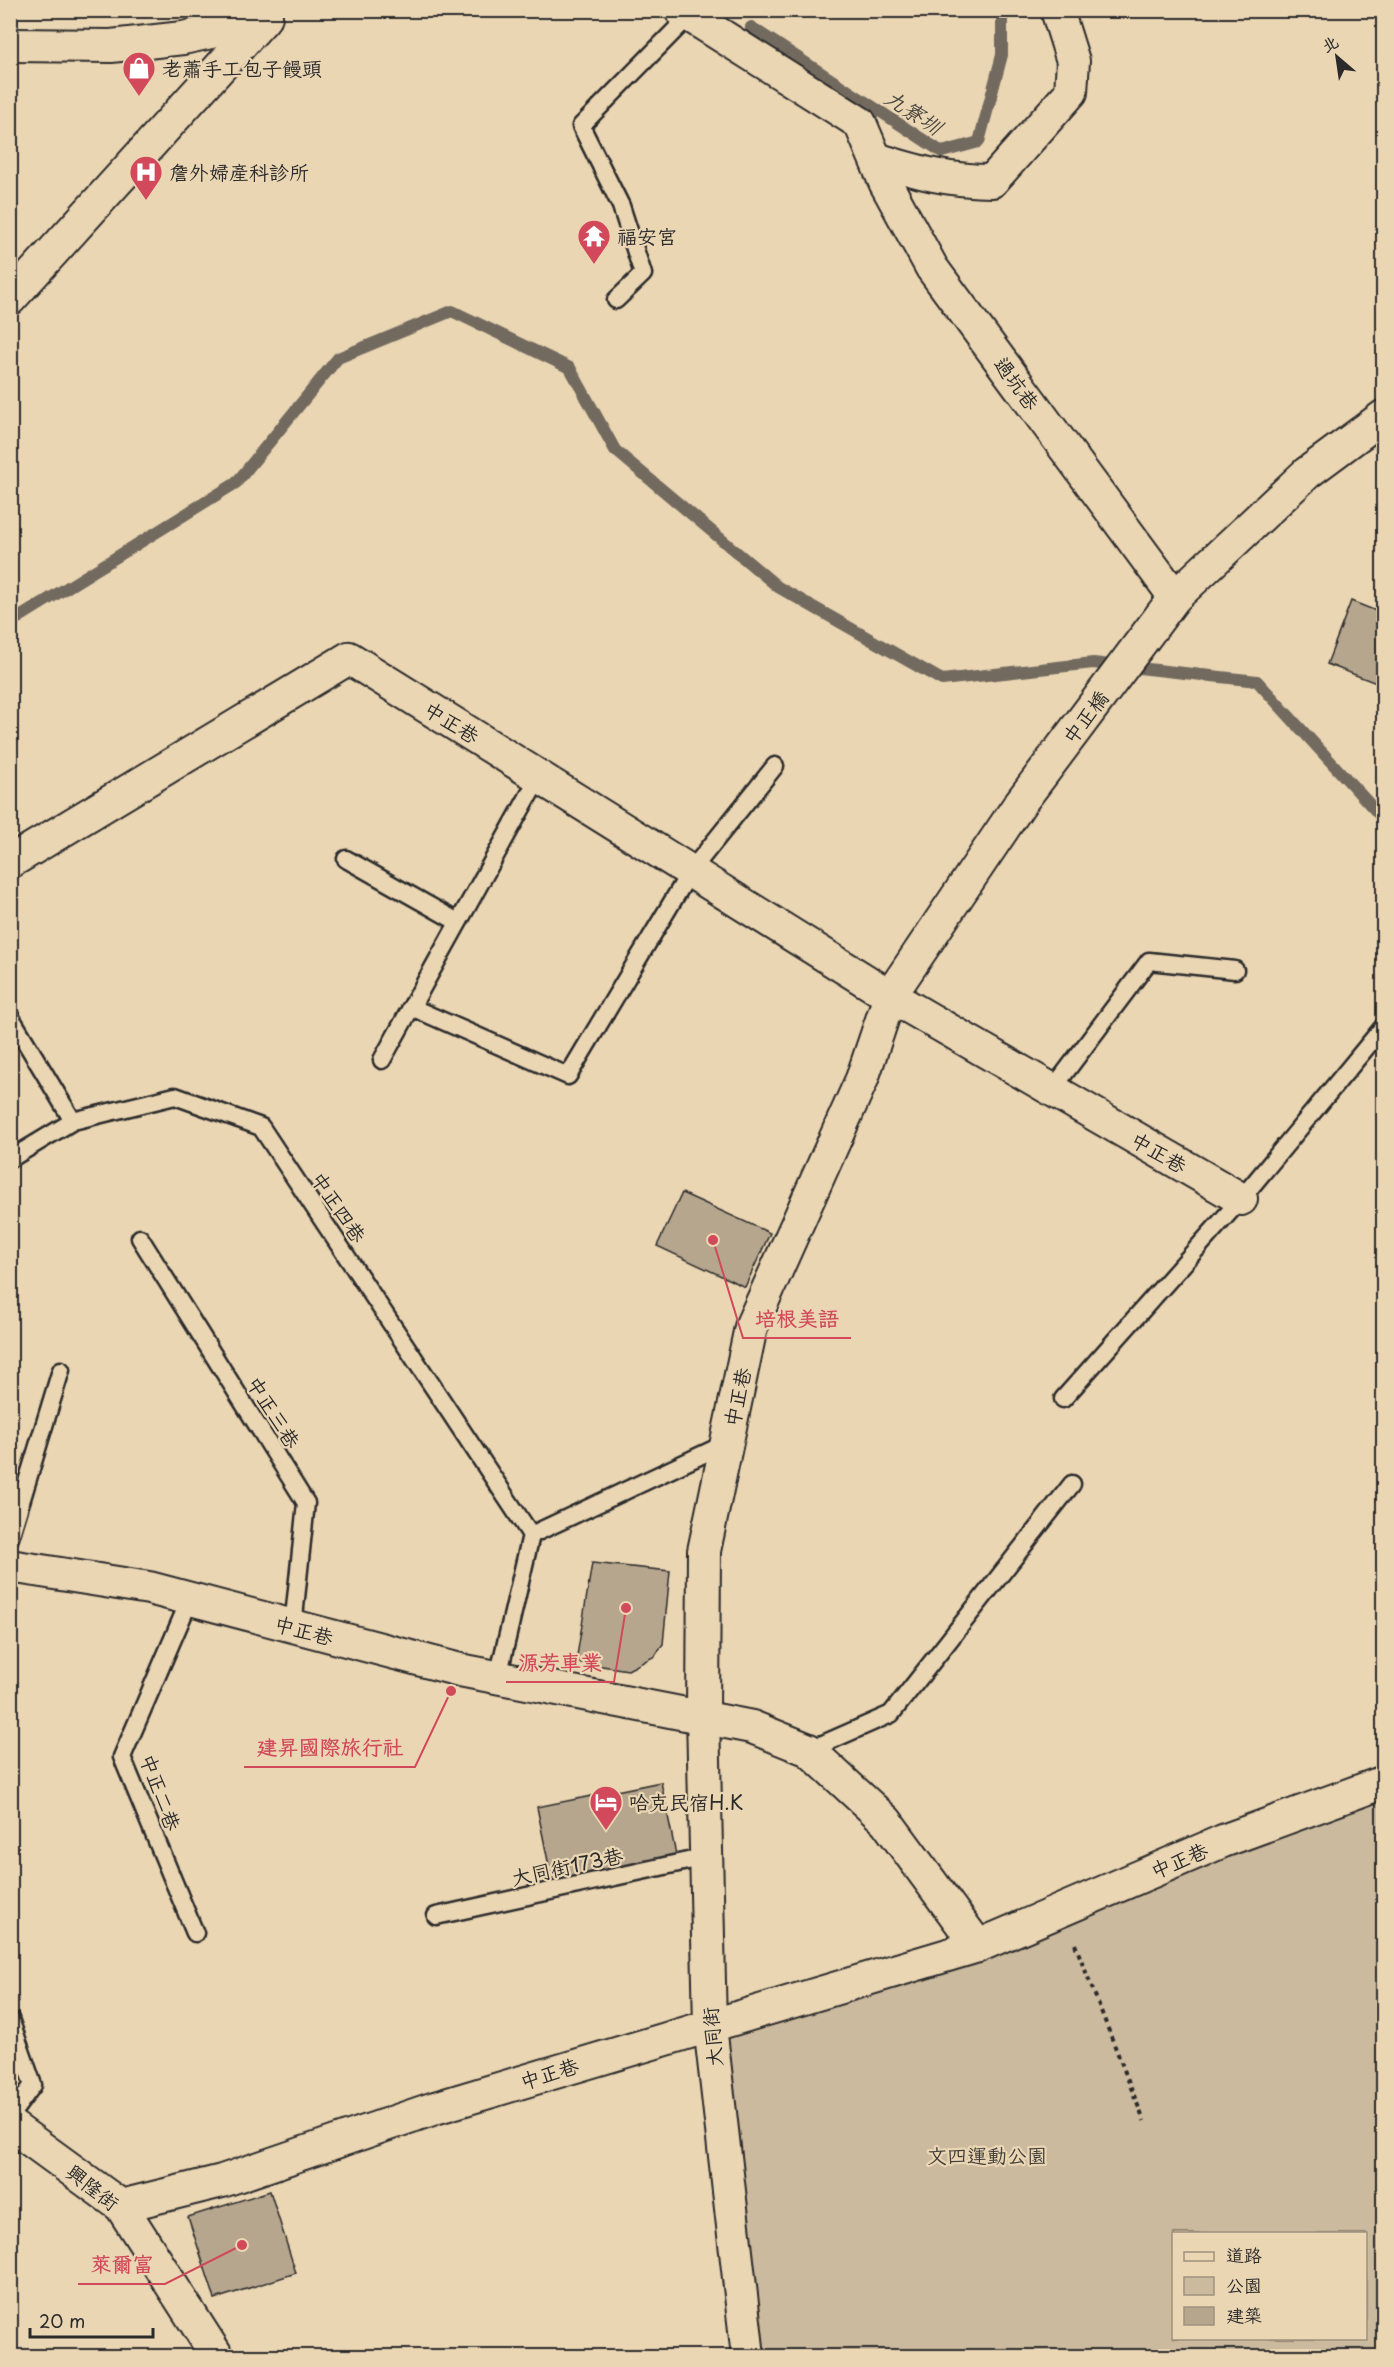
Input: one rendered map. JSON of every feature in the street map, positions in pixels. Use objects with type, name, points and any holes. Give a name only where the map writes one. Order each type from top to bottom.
[{"type":"street","points":[[876,159],[934,177],[961,181],[992,181],[1071,92],[1073,61],[1057,10]]},
{"type":"street","name":"過坑巷","points":[[685,13],[860,123],[885,182],[932,268],[1175,597]]},
{"type":"street","points":[[10,45],[111,46],[183,38],[266,16]]},
{"type":"street","points":[[10,298],[266,16]]},
{"type":"street","points":[[1175,597],[1307,473],[1383,416]]},
{"type":"street","name":"中正橋","points":[[1021,802],[1175,597]]},
{"type":"street","name":"中正巷","points":[[10,862],[349,658],[890,996],[1241,1199]]},
{"type":"street","name":"中正巷","points":[[704,1715],[704,1551],[751,1327],[862,1079],[890,996],[1021,802]]},
{"type":"street","name":"中正巷","points":[[10,1566],[149,1588],[460,1671],[704,1715],[752,1727],[808,1750],[886,1821],[978,1946]]},
{"type":"street","name":"大同街","points":[[704,1715],[710,2026],[748,2356]]},
{"type":"street","name":"中正巷","points":[[121,2206],[222,2181],[435,2108],[978,1946],[1222,1841],[1383,1782]]},
{"type":"street","name":"興隆街","points":[[10,2124],[121,2206],[217,2356]]},
{"type":"lane","points":[[616,300],[643,274],[621,206],[581,126],[685,13]]},
{"type":"lane","points":[[411,1007],[568,1076],[690,872],[775,766]]},
{"type":"lane","points":[[382,1060],[540,777]]},
{"type":"lane","points":[[346,859],[458,922]]},
{"type":"lane","points":[[1052,1090],[1149,961],[1235,970]]},
{"type":"lane","points":[[10,1016],[73,1120]]},
{"type":"lane","points":[[1063,1399],[1241,1199],[1383,1026]]},
{"type":"lane","name":"中正四巷","points":[[10,1158],[73,1120],[175,1096],[261,1127],[531,1535]]},
{"type":"lane","name":"中正三巷","points":[[140,1238],[306,1503],[293,1627]]},
{"type":"lane","points":[[10,1538],[61,1370]]},
{"type":"lane","points":[[498,1677],[531,1535],[727,1443]]},
{"type":"lane","points":[[808,1750],[891,1714],[1072,1484]]},
{"type":"lane","name":"中正二巷","points":[[190,1599],[122,1757],[195,1933]]},
{"type":"lane","name":"大同街173巷","points":[[436,1916],[706,1857]]},
{"type":"lane","points":[[10,2019],[33,2085],[10,2115]]},
{"type":"path","points":[[1061,1910],[1144,2121]]},
{"type":"green space","name":"文四運動公園","points":[[1383,1782],[1383,2356],[756,2356],[723,2035]]},
{"type":"building","points":[[1351,601],[1384,614],[1384,686],[1327,664]]},
{"type":"building","points":[[682,1193],[770,1233],[745,1287],[657,1246]]},
{"type":"building","points":[[592,1563],[670,1571],[663,1644],[655,1656],[628,1670],[576,1662]]},
{"type":"building","name":"哈克民宿H.K","points":[[661,1782],[676,1855],[552,1881],[537,1807]]},
{"type":"building","points":[[270,2191],[296,2273],[215,2299],[188,2217]]},
{"type":"waterway","name":"九寮圳","points":[[751,27],[942,152],[979,142],[1002,55],[1002,10]]},
{"type":"waterway","points":[[10,623],[236,483],[338,358],[452,311],[570,368],[615,450],[778,587],[942,680],[1093,663],[1257,681],[1384,820]]},
{"type":"place","name":"老蕭手工包子饅頭","points":[[139,97]]},
{"type":"place","name":"詹外婦產科診所","points":[[146,201]]},
{"type":"place","name":"福安宮","points":[[594,265]]},
{"type":"place","name":"培根美語","points":[[713,1240]]},
{"type":"place","name":"源芳車業","points":[[626,1608]]},
{"type":"place","name":"建昇國際旅行社","points":[[451,1691]]},
{"type":"place","name":"哈克民宿H.K","points":[[606,1831]]},
{"type":"place","name":"萊爾富","points":[[242,2245]]}]
